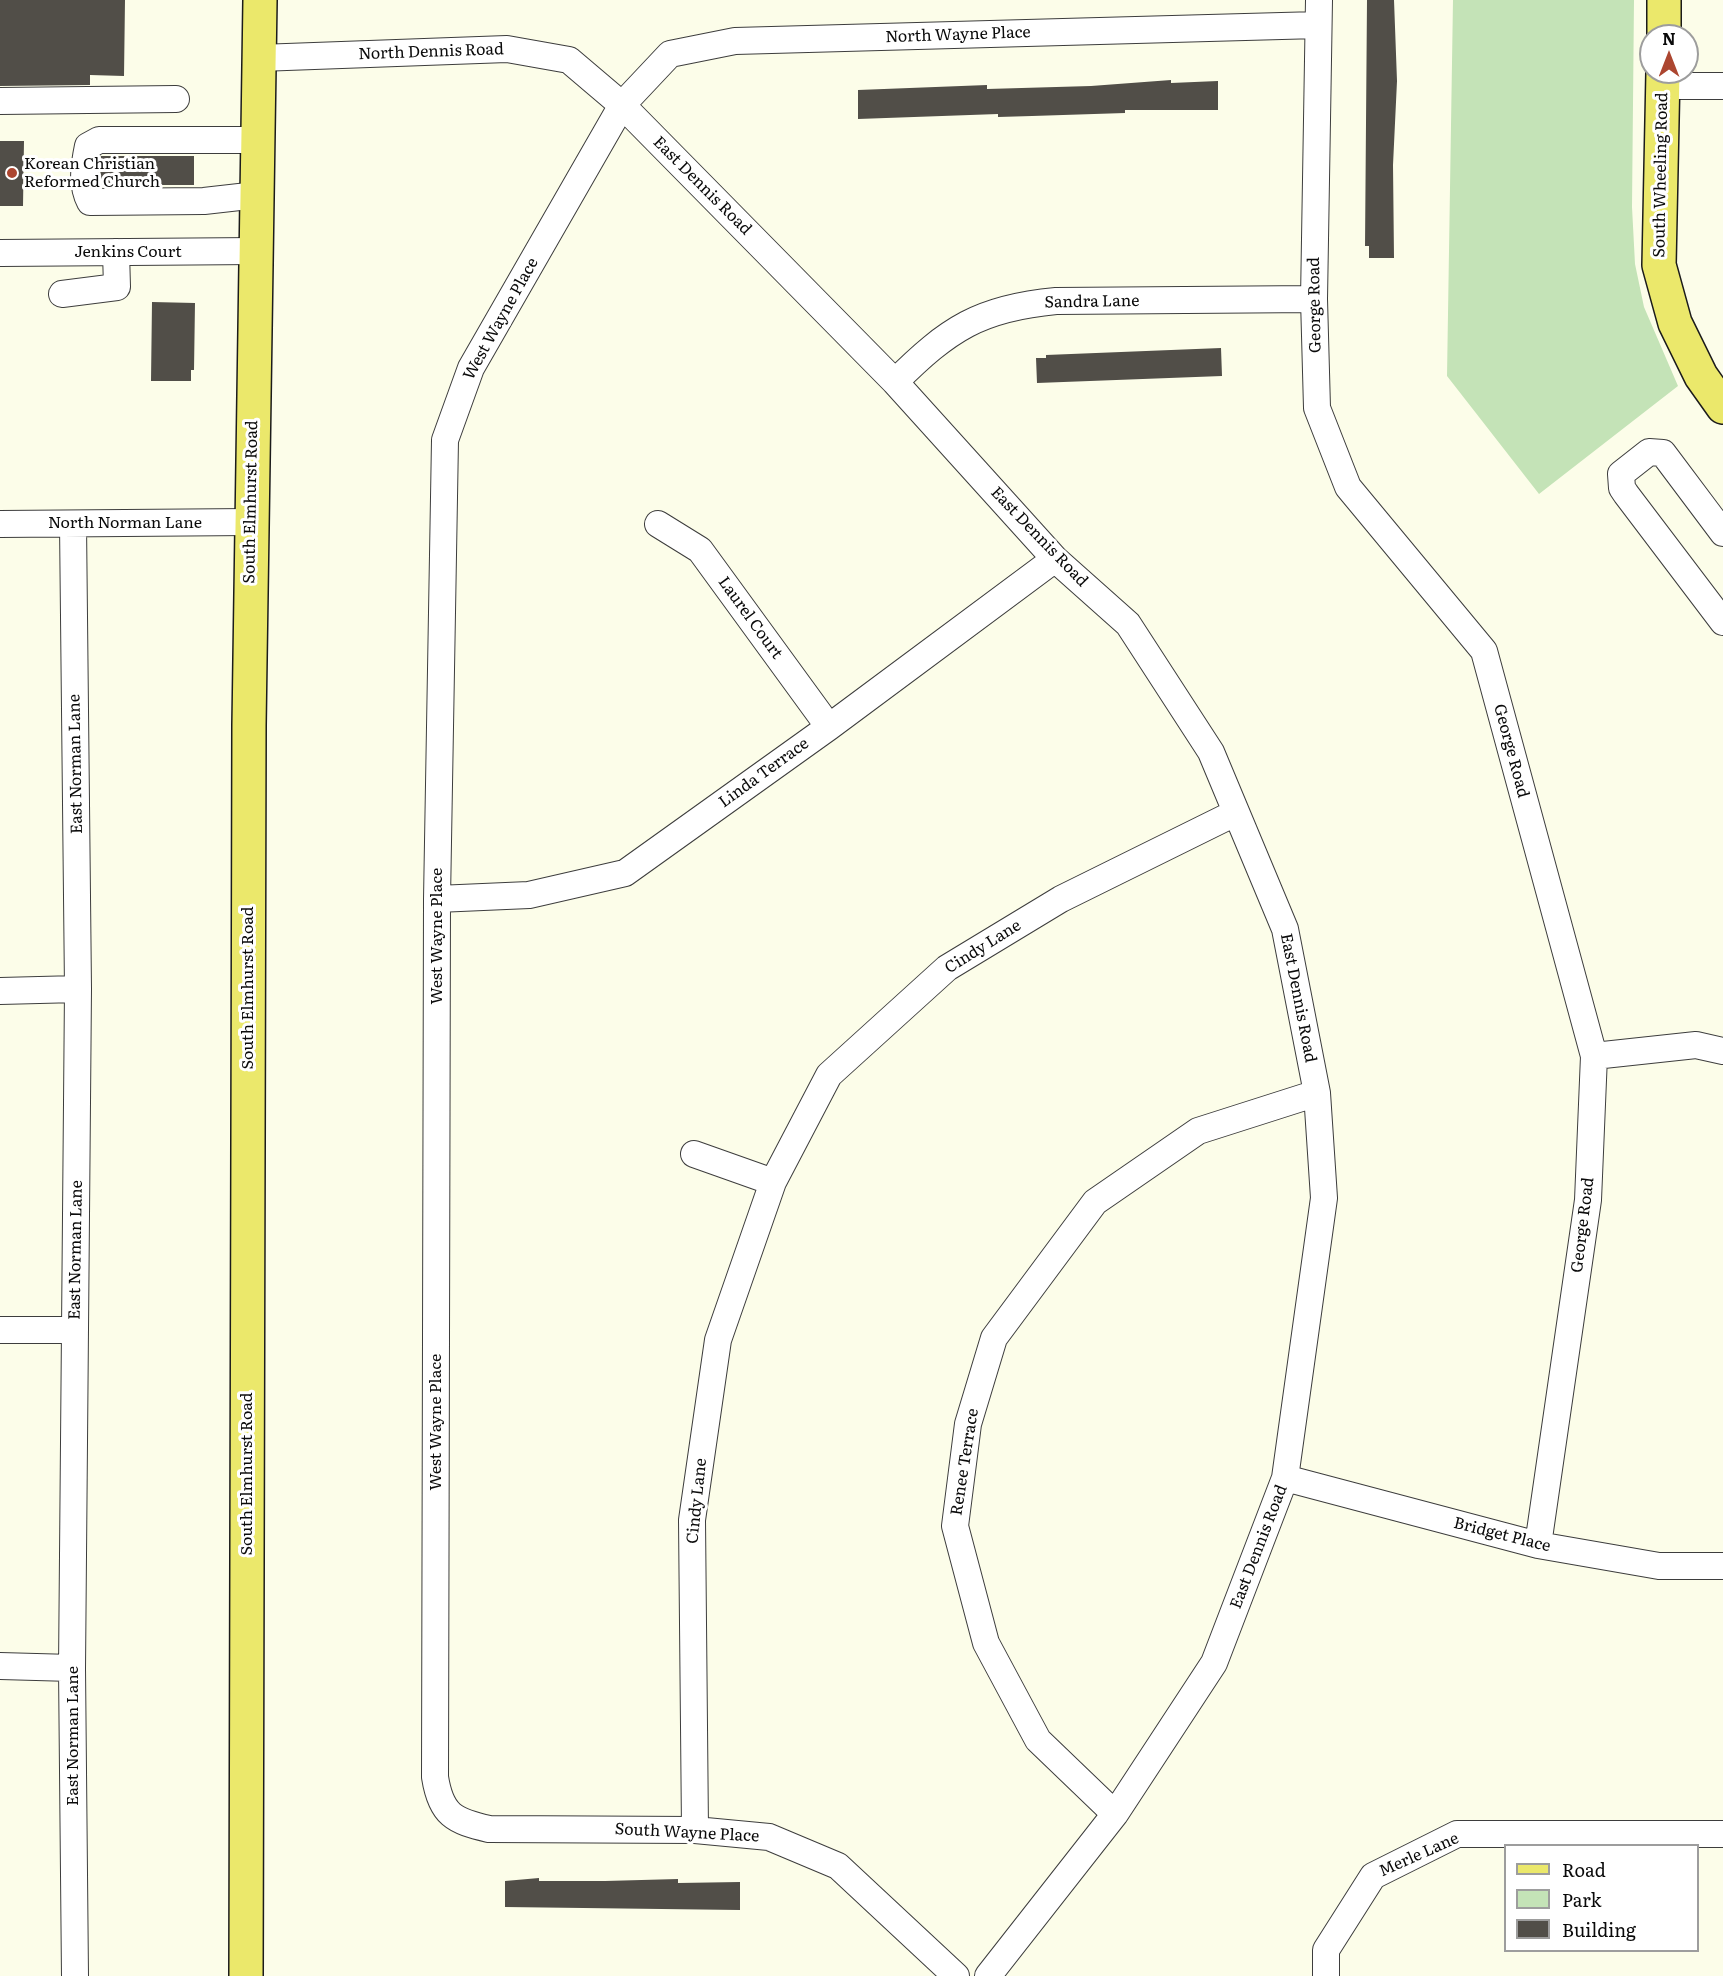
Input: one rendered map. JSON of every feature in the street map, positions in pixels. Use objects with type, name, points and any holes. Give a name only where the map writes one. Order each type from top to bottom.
[{"type":"main road","name":"South Elmhurst Road","points":[[246,1976],[250,522],[260,0]]},
{"type":"main road","points":[[1664,0],[1664,24]]},
{"type":"main road","name":"South Wheeling Road","points":[[1663,84],[1659,265],[1675,323],[1701,376],[1723,407]]},
{"type":"street","name":"North Wayne Place","points":[[621,105],[670,54],[735,41],[1319,12]]},
{"type":"street","name":"George Road","points":[[1319,12],[1314,299],[1317,408],[1348,487],[1484,651],[1594,1056],[1588,1200],[1538,1545]]},
{"type":"street","name":"North Dennis Road","points":[[259,58],[507,49],[569,60],[621,105]]},
{"type":"street","points":[[1699,83],[1723,86]]},
{"type":"street","points":[[0,101],[176,99]]},
{"type":"street","name":"East Dennis Road","points":[[621,105],[895,382],[1055,559],[1128,624],[1211,752],[1285,929],[1317,1093],[1324,1197],[1285,1478],[1214,1663],[1115,1814],[988,1976]]},
{"type":"street","name":"West Wayne Place","points":[[445,1810],[438,1794],[435,1777],[437,899],[445,440],[471,368],[621,105]]},
{"type":"street","points":[[257,195],[204,201],[90,202],[85,192],[85,162],[88,146],[99,140],[258,140]]},
{"type":"street","name":"Jenkins Court","points":[[0,253],[256,251]]},
{"type":"street","points":[[62,294],[117,287],[116,252]]},
{"type":"street","name":"Sandra Lane","points":[[895,382],[951,331],[1015,305],[1056,301],[1314,299]]},
{"type":"street","points":[[1723,532],[1663,453],[1649,452],[1621,474],[1622,488],[1626,494],[1723,622]]},
{"type":"street","name":"North Norman Lane","points":[[0,524],[250,522]]},
{"type":"street","name":"East Norman Lane","points":[[73,524],[78,989],[72,1668],[75,1976]]},
{"type":"street","name":"Laurel Court","points":[[658,524],[700,550],[829,727]]},
{"type":"street","name":"Linda Terrace","points":[[437,899],[529,895],[625,873],[829,727],[1055,559]]},
{"type":"street","name":"Cindy Lane","points":[[695,1830],[692,1520],[718,1340],[773,1182],[829,1075],[947,968],[1061,899],[1235,813]]},
{"type":"street","points":[[0,991],[78,989]]},
{"type":"street","points":[[1594,1056],[1696,1045],[1723,1051]]},
{"type":"street","name":"Renee Terrace","points":[[1115,1814],[1038,1740],[986,1643],[955,1526],[968,1424],[994,1338],[1095,1202],[1198,1131],[1317,1093]]},
{"type":"street","points":[[694,1155],[773,1182]]},
{"type":"street","points":[[0,1330],[75,1330]]},
{"type":"street","name":"Bridget Place","points":[[1285,1478],[1538,1545],[1659,1566],[1723,1566]]},
{"type":"street","points":[[0,1666],[72,1668]]},
{"type":"street","name":"South Wayne Place","points":[[445,1810],[463,1823],[489,1829],[695,1830],[769,1837],[838,1866],[956,1976]]},
{"type":"street","name":"Merle Lane","points":[[1326,1976],[1326,1950],[1373,1876],[1458,1834],[1723,1834]]},
{"type":"green space","points":[[1453,0],[1634,0],[1632,207],[1635,264],[1644,307],[1678,386],[1539,494],[1447,376]]},
{"type":"building","points":[[0,0],[125,0],[124,76],[90,75],[90,85],[0,86]]},
{"type":"building","points":[[1367,0],[1394,0],[1397,81],[1393,165],[1394,258],[1369,258],[1369,246],[1365,246]]},
{"type":"building","points":[[1171,80],[1171,83],[1218,81],[1218,110],[1125,110],[1125,113],[998,117],[998,114],[858,119],[858,90],[987,85],[987,89],[1091,86]]},
{"type":"building","name":"Korean Christian Reformed Church","points":[[0,141],[24,141],[23,206],[0,206]]},
{"type":"building","points":[[101,156],[194,156],[194,185],[100,185]]},
{"type":"building","points":[[152,302],[195,303],[194,370],[191,370],[191,381],[151,381]]},
{"type":"building","points":[[1221,348],[1222,376],[1037,383],[1036,358],[1046,358],[1046,355]]},
{"type":"building","points":[[539,1878],[539,1881],[678,1879],[678,1883],[740,1882],[740,1910],[505,1907],[505,1881]]},
{"type":"place","name":"Korean Christian Reformed Church","points":[[12,173]]}]
